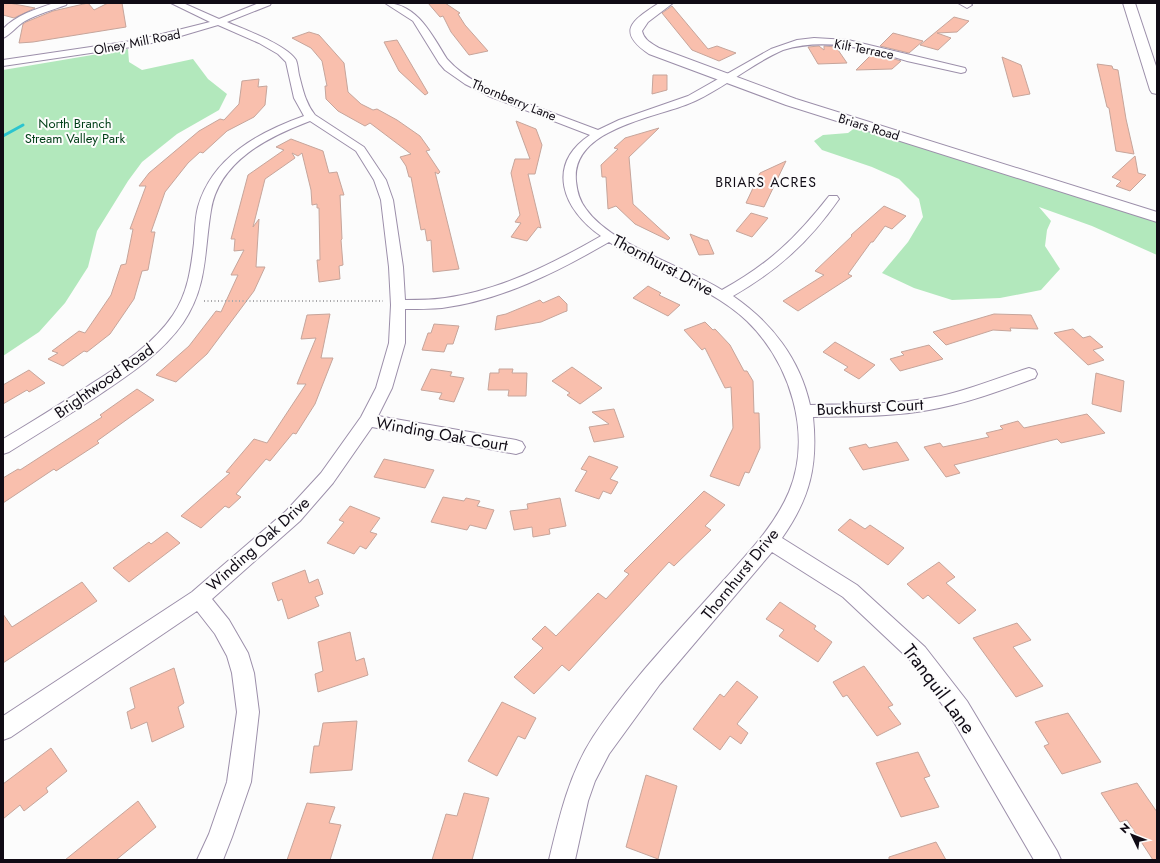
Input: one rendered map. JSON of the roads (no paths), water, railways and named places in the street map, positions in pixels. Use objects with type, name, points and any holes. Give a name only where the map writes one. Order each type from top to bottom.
[{"type":"street","points":[[3,35],[7,29],[19,21],[63,3]]},
{"type":"street","name":"Winding Oak Drive","points":[[3,729],[199,598],[293,516],[327,478],[368,420],[384,388],[397,343],[398,303],[396,267],[387,200],[380,180],[360,149],[311,116],[304,108],[299,98],[295,75],[289,58],[282,52],[262,41],[175,3]]},
{"type":"street","name":"Olney Mill Road","points":[[3,63],[60,56],[189,32],[220,22],[267,3]]},
{"type":"street","name":"Thornberry Lane","points":[[389,3],[416,19],[443,61],[449,68],[469,82],[495,95],[599,134]]},
{"type":"street","name":"Briars Road","points":[[666,3],[637,25],[635,31],[636,37],[640,42],[654,51],[726,79],[824,113],[1157,217]]},
{"type":"street","points":[[1129,3],[1157,90]]},
{"type":"street","name":"Kilt Terrace","points":[[726,79],[779,48],[818,41],[858,45],[961,70]]},
{"type":"street","name":"Thornhurst Drive","points":[[562,860],[574,807],[597,752],[632,700],[770,541],[792,503],[804,473],[807,439],[803,411],[794,377],[779,349],[752,318],[722,296],[703,284],[609,237],[591,223],[578,208],[570,195],[568,181],[570,166],[576,154],[586,143],[599,134],[626,120],[687,101],[726,79]]},
{"type":"street","name":"Brightwood Road","points":[[3,447],[125,370],[156,345],[177,320],[189,301],[196,282],[205,206],[212,186],[229,164],[265,136],[311,116]]},
{"type":"street","points":[[722,296],[764,271],[793,248],[812,227],[832,199]]},
{"type":"street","points":[[398,303],[443,303],[483,295],[527,280],[563,263],[609,237]]},
{"type":"street","name":"Buckhurst Court","points":[[803,411],[881,409],[929,404],[990,389],[1029,374]]},
{"type":"street","name":"Winding Oak Court","points":[[368,420],[516,447]]},
{"type":"street","name":"Tranquil Lane","points":[[770,541],[850,592],[918,654],[959,709],[1048,860]]},
{"type":"street","points":[[199,598],[222,627],[237,653],[242,673],[248,712],[238,782],[220,837],[210,860]]},
{"type":"waterway","points":[[3,136],[23,125]]},
{"type":"district","name":"BRIARS ACRES","points":[[766,182]]},
{"type":"park label","name":"North Branch Stream Valley Park","points":[[75,130]]}]
